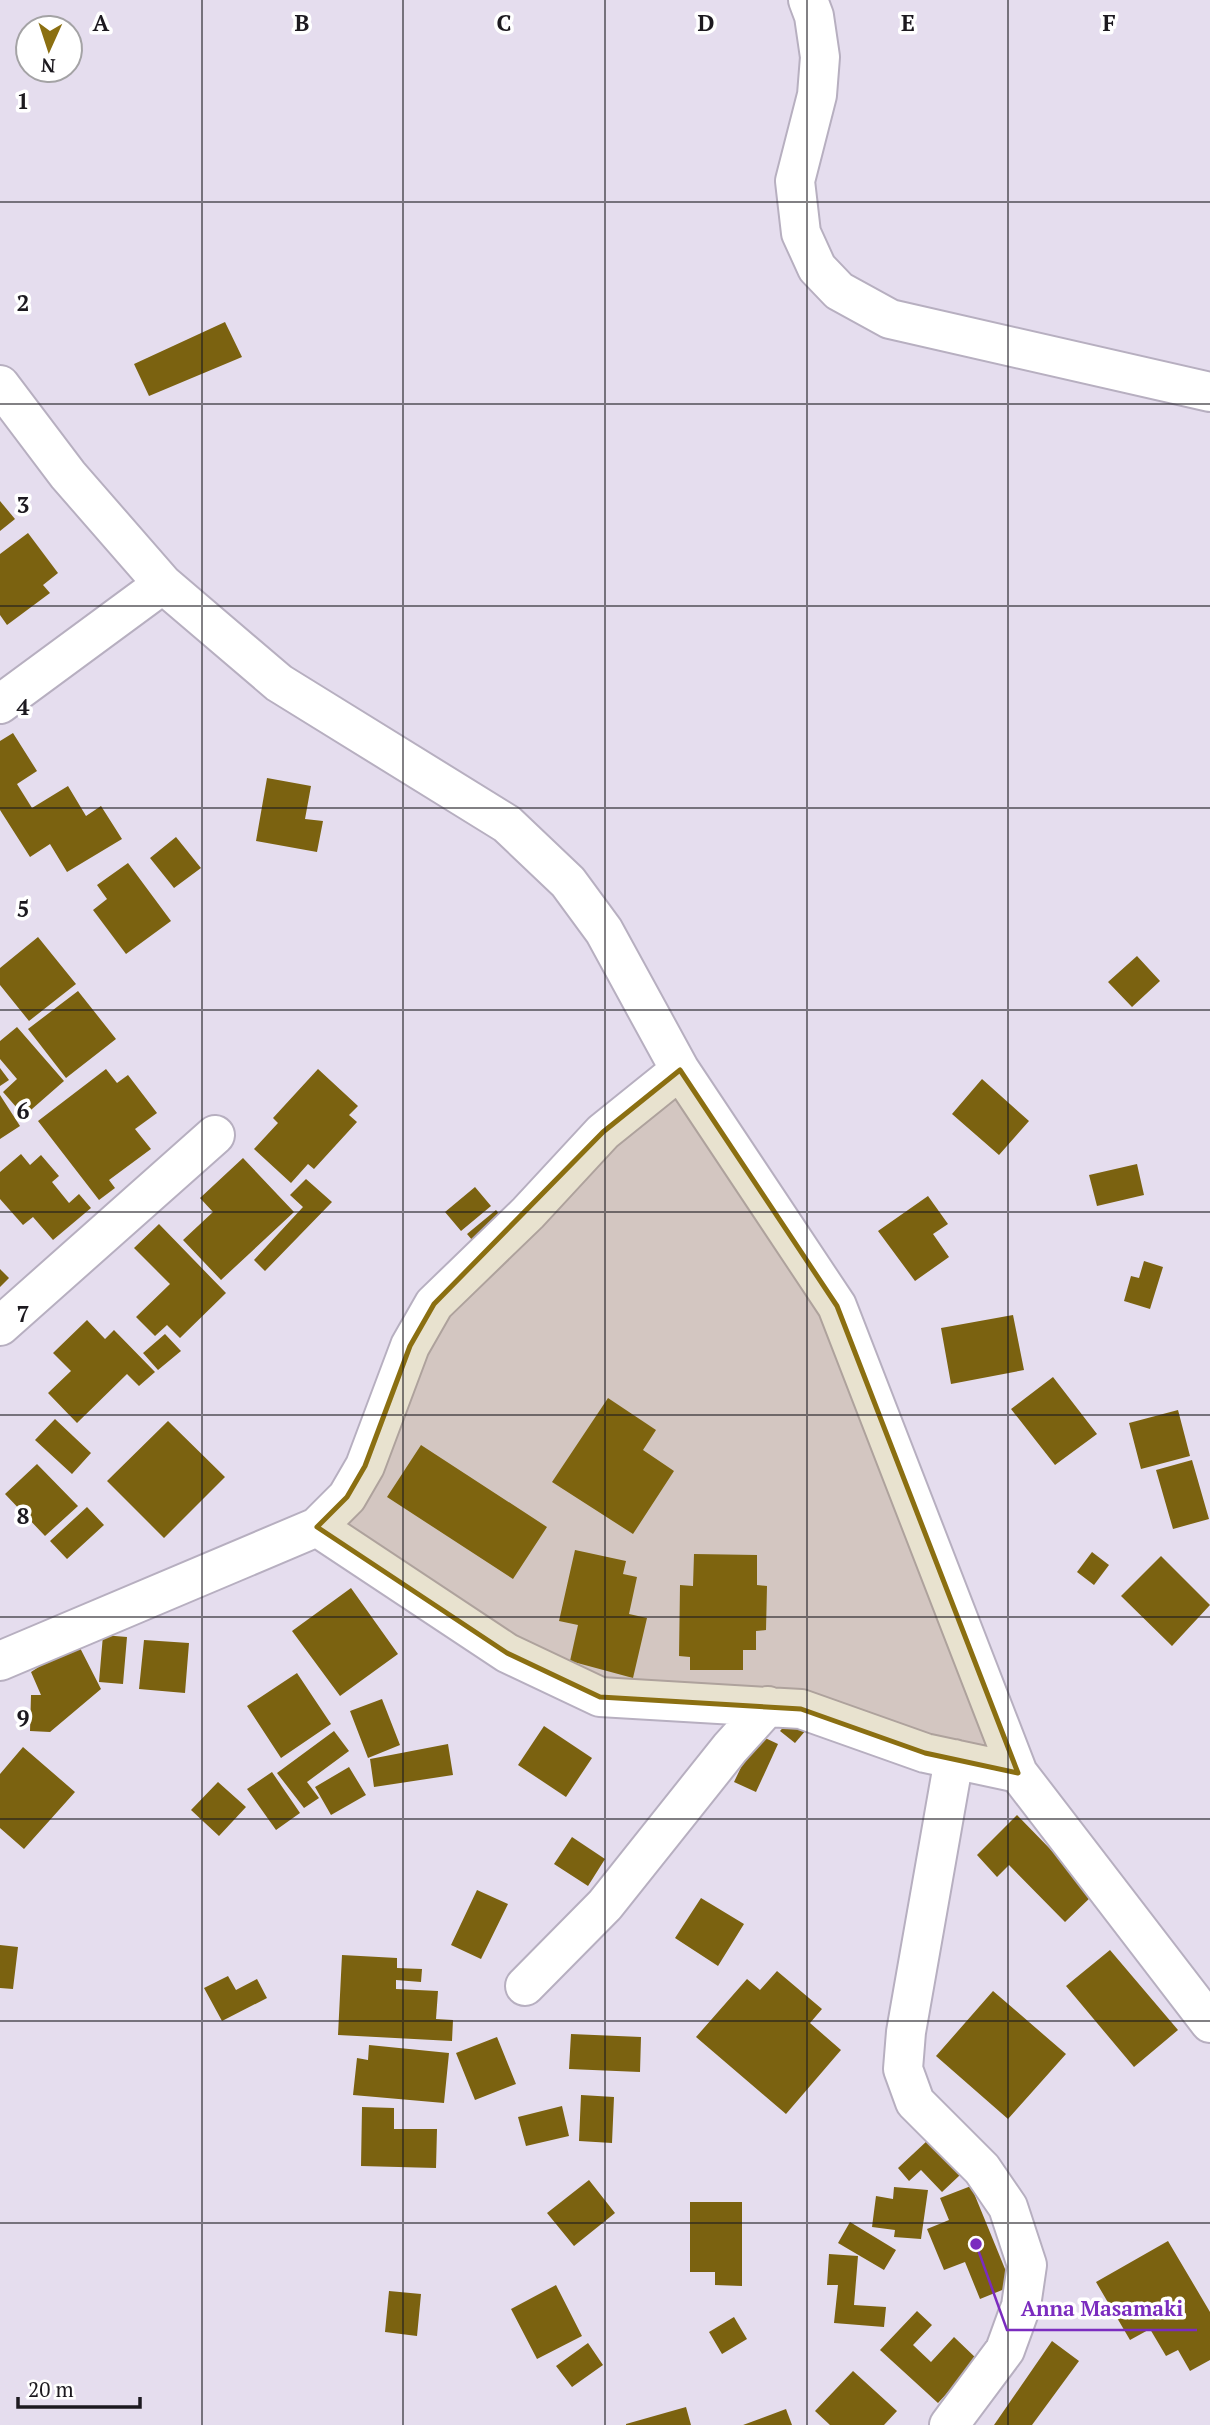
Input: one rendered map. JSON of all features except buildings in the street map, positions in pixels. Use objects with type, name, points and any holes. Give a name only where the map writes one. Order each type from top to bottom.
[{"type":"street","points":[[808,0],[814,16],[820,57],[817,95],[795,181],[801,233],[817,268],[839,291],[902,323],[1210,391]]},
{"type":"street","points":[[0,385],[68,475],[163,584],[279,683],[507,824],[568,882],[604,931],[680,1070],[836,1306],[1018,1773],[1210,2024]]},
{"type":"street","points":[[0,704],[163,584]]},
{"type":"street","points":[[0,1661],[317,1527],[347,1497],[365,1466],[410,1346],[434,1304],[528,1213],[603,1132],[680,1070]]},
{"type":"street","points":[[0,1325],[215,1135]]},
{"type":"street","points":[[317,1527],[507,1653],[600,1697],[801,1709],[925,1753],[1018,1773]]},
{"type":"street","points":[[525,1986],[605,1905],[730,1748],[768,1706]]},
{"type":"street","points":[[949,2425],[1005,2350],[1021,2306],[1027,2265],[1008,2207],[982,2169],[915,2102],[903,2069],[906,2032],[954,1759]]},
{"type":"highlighted area","points":[[680,1070],[837,1306],[1018,1773],[925,1753],[801,1709],[600,1697],[507,1653],[317,1527],[347,1497],[365,1466],[410,1346],[434,1304],[603,1132]]},
{"type":"place","name":"Anna Masamaki","points":[[976,2244]]}]
